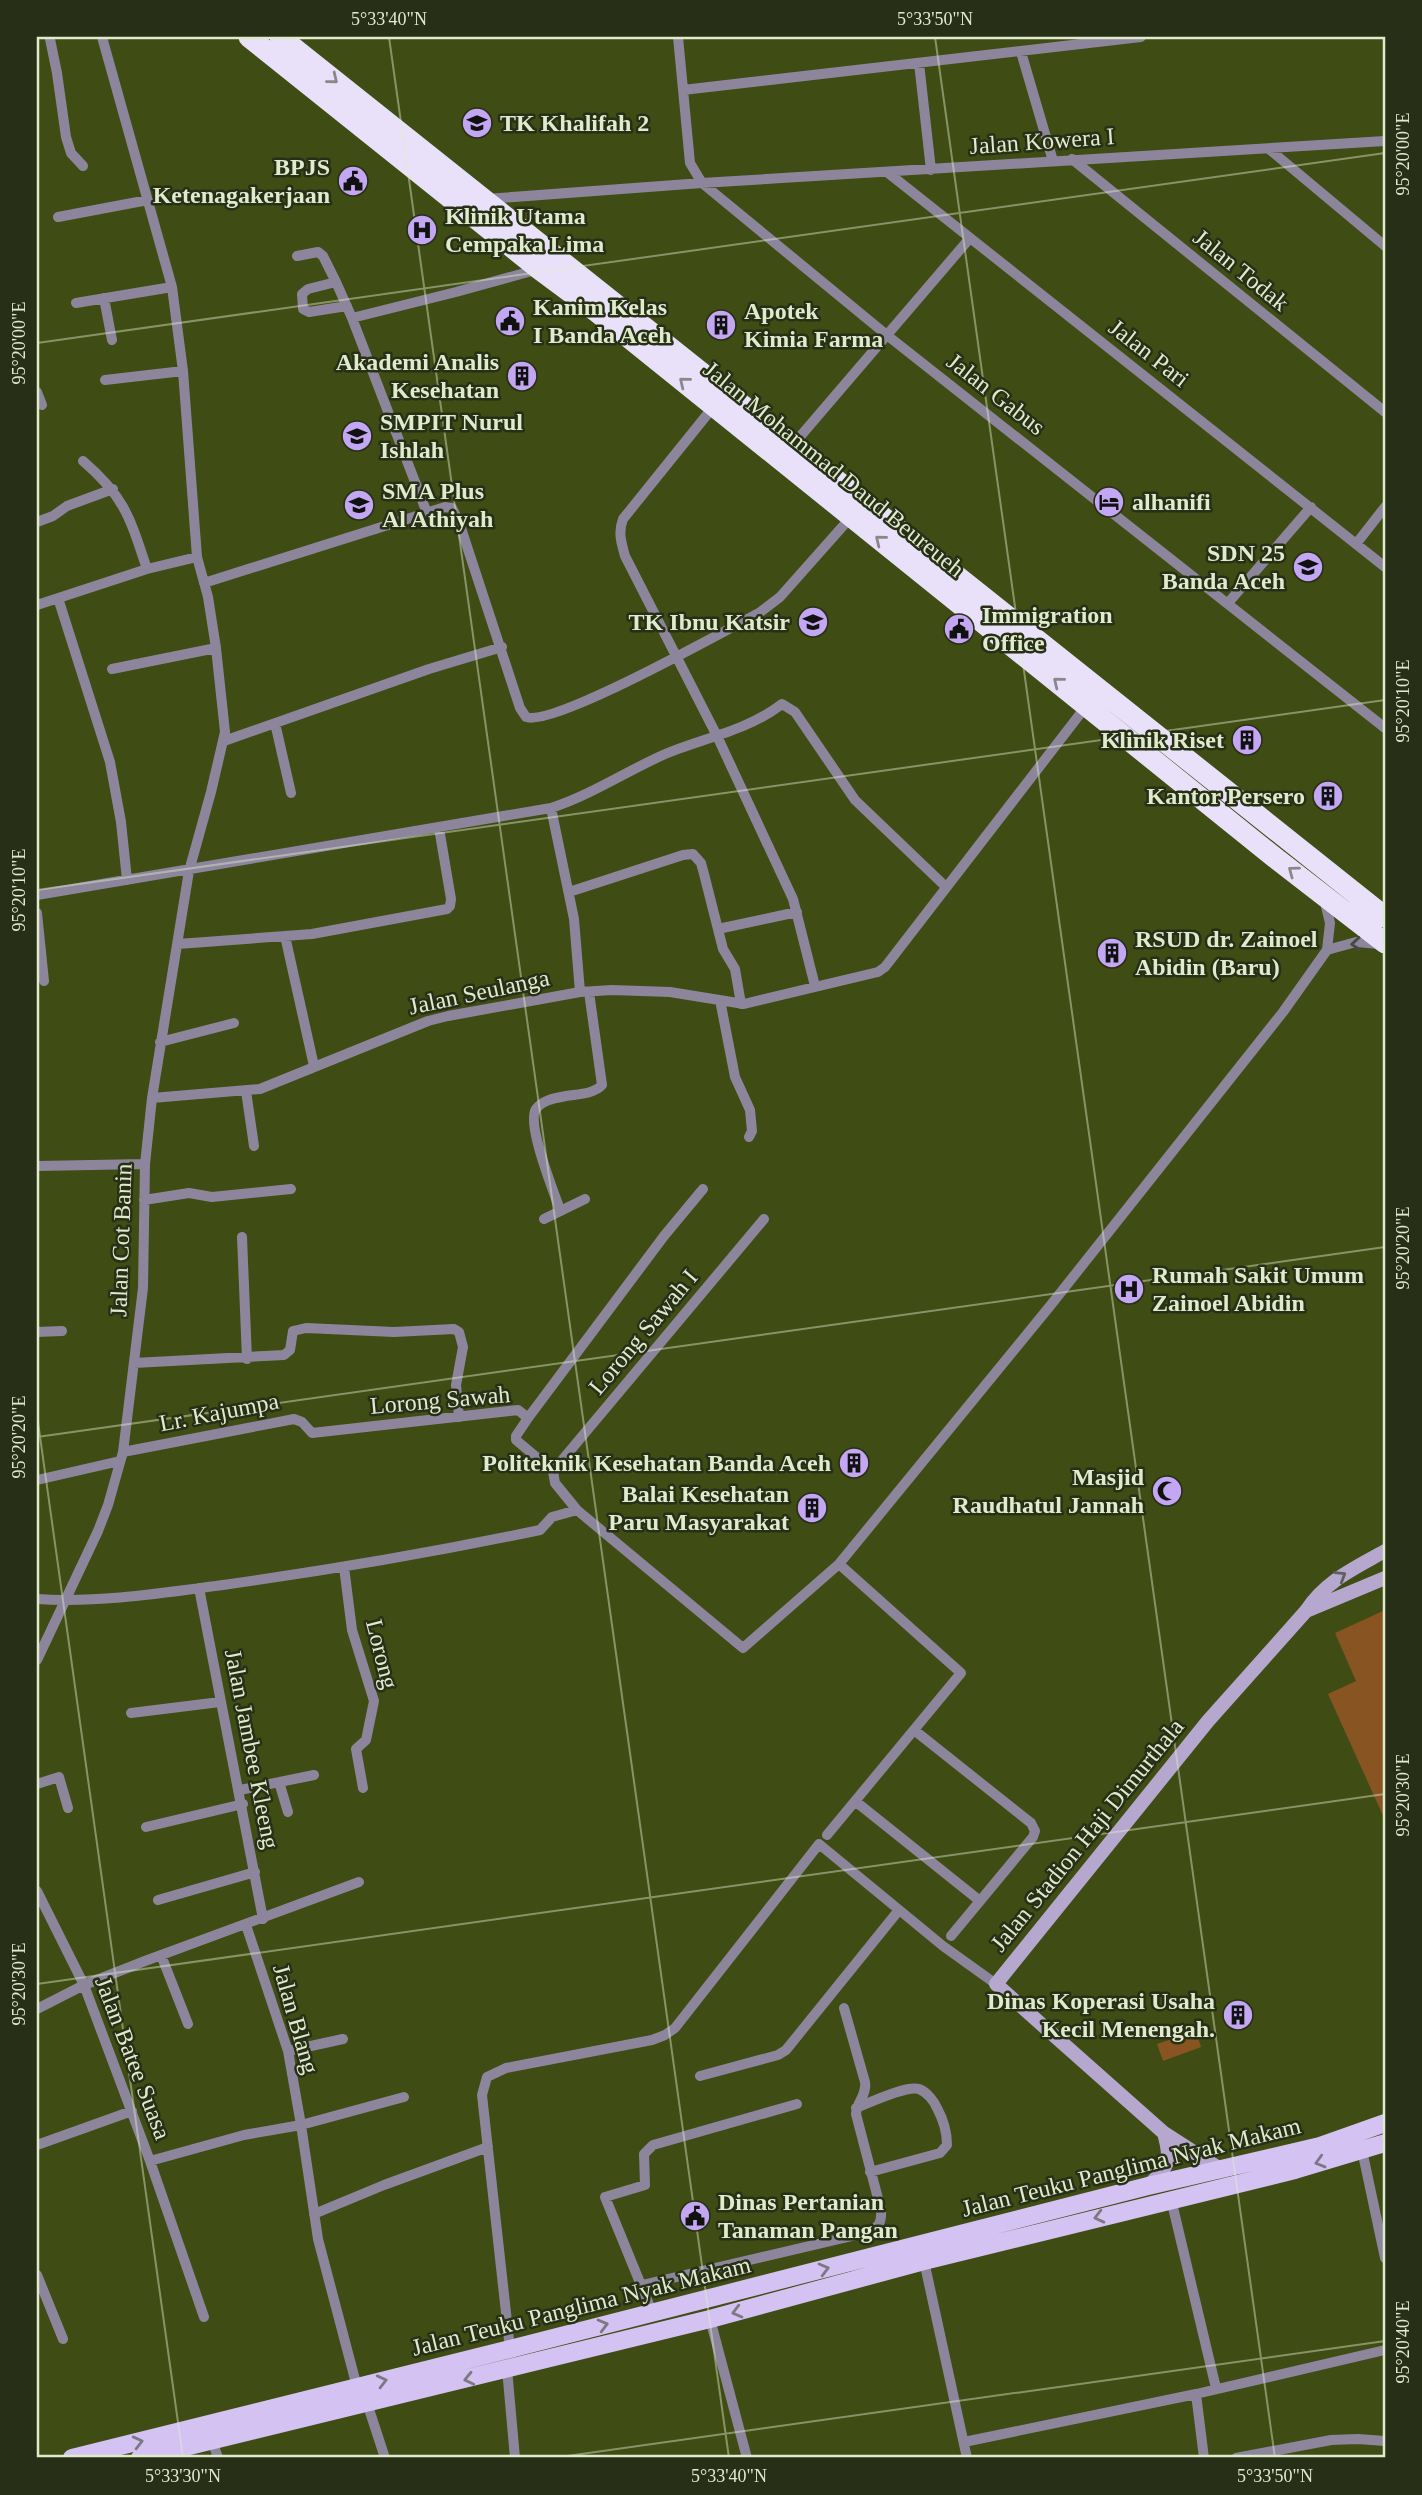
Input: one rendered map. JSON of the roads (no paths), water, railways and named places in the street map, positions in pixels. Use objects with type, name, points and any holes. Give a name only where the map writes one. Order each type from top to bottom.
[{"type":"highway","name":"Jalan Mohammad Daud Beureueh","points":[[249,37],[539,269],[597,312],[1385,944]]},
{"type":"highway","name":"Jalan Mohammad Daud Beureueh","points":[[280,37],[1385,917]]},
{"type":"highway","points":[[1258,843],[1270,825]]},
{"type":"main road","name":"Jalan Teuku Panglima Nyak Makam","points":[[72,2458],[1148,2186],[1320,2146],[1385,2123]]},
{"type":"main road","name":"Jalan Teuku Panglima Nyak Makam","points":[[140,2458],[710,2319],[924,2261],[1295,2170],[1385,2143]]},
{"type":"main road","points":[[685,2305],[690,2323]]},
{"type":"street","name":"Jalan Cot Banin","points":[[37,1660],[98,1531],[122,1456],[143,1288],[145,1164],[152,1098],[190,871],[224,741],[225,717],[216,648],[197,557],[183,371],[172,287],[102,37]]},
{"type":"street","name":"Jalan Gabus","points":[[678,37],[690,163],[702,183],[888,336],[1385,727]]},
{"type":"street","points":[[683,90],[1141,37]]},
{"type":"street","points":[[37,42],[54,38],[65,137],[71,153],[83,166]]},
{"type":"street","points":[[1021,52],[1053,161]]},
{"type":"street","points":[[919,64],[931,170]]},
{"type":"street","name":"Jalan Kowera I","points":[[484,200],[702,183],[1385,141]]},
{"type":"street","points":[[1269,149],[1385,246]]},
{"type":"street","name":"Jalan Todak","points":[[1072,159],[1385,412]]},
{"type":"street","name":"Jalan Pari","points":[[887,173],[1385,567]]},
{"type":"street","points":[[58,217],[148,200]]},
{"type":"street","points":[[792,446],[970,238]]},
{"type":"street","points":[[297,256],[318,252],[330,267],[427,513]]},
{"type":"street","points":[[352,318],[539,269]]},
{"type":"street","points":[[337,282],[304,291],[301,299],[303,309],[313,312],[347,306]]},
{"type":"street","points":[[76,303],[172,287]]},
{"type":"street","points":[[104,298],[112,340]]},
{"type":"street","points":[[105,380],[183,371]]},
{"type":"street","points":[[37,392],[42,405]]},
{"type":"street","points":[[714,406],[623,519],[620,529],[625,556],[717,736],[797,912],[815,986]]},
{"type":"street","points":[[83,461],[114,489],[130,518],[148,569]]},
{"type":"street","points":[[37,522],[53,516],[66,506],[114,489]]},
{"type":"street","points":[[204,583],[449,507],[454,510],[523,713],[533,719],[570,708],[601,694],[759,613],[780,597],[851,517]]},
{"type":"street","points":[[1228,603],[1311,507]]},
{"type":"street","points":[[1356,544],[1385,507]]},
{"type":"street","points":[[37,604],[148,569],[197,557]]},
{"type":"street","points":[[58,598],[110,762],[121,822],[127,880]]},
{"type":"street","points":[[224,741],[429,669],[502,647]]},
{"type":"street","points":[[112,669],[216,648]]},
{"type":"street","points":[[37,895],[551,808],[575,800],[664,755],[768,715],[782,704],[795,712],[855,800],[946,887]]},
{"type":"street","points":[[569,892],[693,854],[701,863],[723,949],[733,963],[741,1004],[878,972],[885,967],[1087,705]]},
{"type":"street","points":[[275,723],[290,793]]},
{"type":"street","points":[[551,808],[569,892],[602,1085],[595,1091],[545,1102],[534,1112],[534,1124],[560,1210]]},
{"type":"street","points":[[178,944],[312,934],[447,909],[451,899],[439,828]]},
{"type":"street","points":[[827,1835],[961,1673],[839,1564],[1050,1306],[1268,1031],[1328,950],[1330,923],[1323,894]]},
{"type":"street","points":[[718,929],[797,912]]},
{"type":"street","points":[[37,913],[44,981]]},
{"type":"street","points":[[285,936],[314,1066]]},
{"type":"street","points":[[1328,950],[1356,942],[1385,944]]},
{"type":"street","name":"Jalan Seulanga","points":[[152,1098],[246,1091],[272,1084],[411,1027],[448,1016],[585,992],[659,991],[741,1004]]},
{"type":"street","points":[[720,1000],[735,1077],[750,1110],[752,1131],[749,1137]]},
{"type":"street","points":[[160,1042],[234,1023]]},
{"type":"street","points":[[246,1091],[254,1146]]},
{"type":"street","points":[[37,1166],[145,1164]]},
{"type":"street","points":[[144,1200],[189,1193],[212,1197],[291,1189]]},
{"type":"street","points":[[527,1418],[664,1236],[703,1189]]},
{"type":"street","points":[[544,1219],[585,1199]]},
{"type":"street","name":"Lorong Sawah I","points":[[553,1471],[764,1219]]},
{"type":"street","points":[[242,1237],[247,1359]]},
{"type":"street","points":[[134,1363],[247,1359],[286,1354],[290,1350],[291,1336],[298,1329],[394,1332],[454,1329],[460,1332],[463,1341],[456,1385],[459,1417]]},
{"type":"street","points":[[37,1332],[62,1331]]},
{"type":"street","name":"Lorong Sawah","points":[[317,1433],[518,1410],[527,1418],[516,1440],[553,1471],[555,1483],[578,1510],[743,1648],[839,1564]]},
{"type":"street","name":"Lr. Kajumpa","points":[[37,1480],[122,1456],[294,1419],[302,1422],[312,1433],[317,1433]]},
{"type":"street","points":[[37,1599],[102,1599],[200,1588],[420,1555],[540,1530],[552,1517],[578,1510]]},
{"type":"street","name":"Jalan Stadion Haji Dimurthala","points":[[1220,2169],[1164,2133],[996,1984],[1184,1750],[1327,1585],[1385,1551]]},
{"type":"street","name":"Lorong","points":[[344,1567],[352,1630],[374,1701],[366,1740],[356,1749],[363,1788]]},
{"type":"street","name":"Jalan Stadion Haji Dimurthala","points":[[1306,1611],[1385,1578]]},
{"type":"street","name":"Jalan Jambee Kleeng","points":[[200,1588],[263,1919]]},
{"type":"street","points":[[131,1713],[220,1702]]},
{"type":"street","points":[[914,1730],[1033,1825],[1035,1831],[1033,1837],[951,1937]]},
{"type":"street","points":[[240,1790],[314,1775]]},
{"type":"street","points":[[37,1784],[60,1777],[68,1808]]},
{"type":"street","points":[[279,1782],[288,1812]]},
{"type":"street","points":[[855,1801],[981,1901]]},
{"type":"street","points":[[146,1827],[243,1804]]},
{"type":"street","points":[[510,2349],[482,2095],[487,2077],[506,2068],[652,2040],[675,2028],[819,1844],[943,1946],[996,1984]]},
{"type":"street","points":[[158,1900],[255,1872]]},
{"type":"street","points":[[37,2008],[84,1984],[359,1882]]},
{"type":"street","name":"Jalan Batee Suasa","points":[[37,1891],[84,1984],[150,2161],[244,2135],[301,2125],[404,2098]]},
{"type":"street","points":[[700,2076],[778,2055],[786,2050],[899,1910]]},
{"type":"street","name":"Jalan Blang","points":[[246,1925],[288,2051],[301,2125]]},
{"type":"street","points":[[161,1955],[188,2024]]},
{"type":"street","points":[[642,2285],[877,2228],[882,2219],[881,2210],[856,2120],[856,2108],[866,2087],[844,2008]]},
{"type":"street","points":[[288,2051],[343,2039]]},
{"type":"street","points":[[856,2108],[903,2091],[918,2089],[934,2103],[946,2136],[947,2145],[940,2153],[870,2172]]},
{"type":"street","points":[[652,2312],[605,2197],[644,2186],[644,2154],[653,2145],[797,2104]]},
{"type":"street","points":[[37,2146],[132,2111]]},
{"type":"street","points":[[301,2125],[323,2262],[357,2387]]},
{"type":"street","points":[[1148,2186],[1167,2166],[1169,2155],[1164,2133]]},
{"type":"street","points":[[314,2214],[488,2147]]},
{"type":"street","points":[[1362,2150],[1385,2258]]},
{"type":"street","points":[[150,2161],[204,2317]]},
{"type":"street","points":[[1171,2199],[1216,2388]]},
{"type":"street","points":[[924,2261],[967,2458]]},
{"type":"street","points":[[37,2275],[63,2339]]},
{"type":"street","points":[[710,2319],[747,2458]]},
{"type":"street","points":[[964,2442],[1196,2394],[1385,2350]]},
{"type":"street","points":[[507,2369],[515,2458]]},
{"type":"street","points":[[1196,2394],[1204,2458]]},
{"type":"street","points":[[368,2403],[384,2458]]},
{"type":"street","points":[[212,2440],[218,2458]]},
{"type":"street","points":[[1236,2458],[1331,2440],[1385,2441]]},
{"type":"place","name":"TK Khalifah 2","points":[[477,123]]},
{"type":"place","name":"BPJS Ketenagakerjaan","points":[[353,181]]},
{"type":"place","name":"Klinik Utama Cempaka Lima","points":[[422,230]]},
{"type":"place","name":"Kanim Kelas I Banda Aceh","points":[[510,321]]},
{"type":"place","name":"Apotek Kimia Farma","points":[[721,325]]},
{"type":"place","name":"Akademi Analis Kesehatan","points":[[522,376]]},
{"type":"place","name":"SMPIT Nurul Ishlah","points":[[357,436]]},
{"type":"place","name":"alhanifi","points":[[1109,502]]},
{"type":"place","name":"SMA Plus Al Athiyah","points":[[359,505]]},
{"type":"place","name":"SDN 25 Banda Aceh","points":[[1308,567]]},
{"type":"place","name":"TK Ibnu Katsir","points":[[813,622]]},
{"type":"place","name":"Immigration Office","points":[[959,629]]},
{"type":"place","name":"Klinik Riset","points":[[1247,740]]},
{"type":"place","name":"Kantor Persero","points":[[1328,796]]},
{"type":"place","name":"RSUD dr. Zainoel Abidin (Baru)","points":[[1112,953]]},
{"type":"place","name":"Rumah Sakit Umum Zainoel Abidin","points":[[1129,1289]]},
{"type":"place","name":"Politeknik Kesehatan Banda Aceh","points":[[854,1463]]},
{"type":"place","name":"Masjid Raudhatul Jannah","points":[[1167,1491]]},
{"type":"place","name":"Balai Kesehatan Paru Masyarakat","points":[[812,1508]]},
{"type":"place","name":"Dinas Koperasi Usaha Kecil Menengah.","points":[[1238,2015]]},
{"type":"place","name":"Dinas Pertanian Tanaman Pangan","points":[[695,2216]]}]
